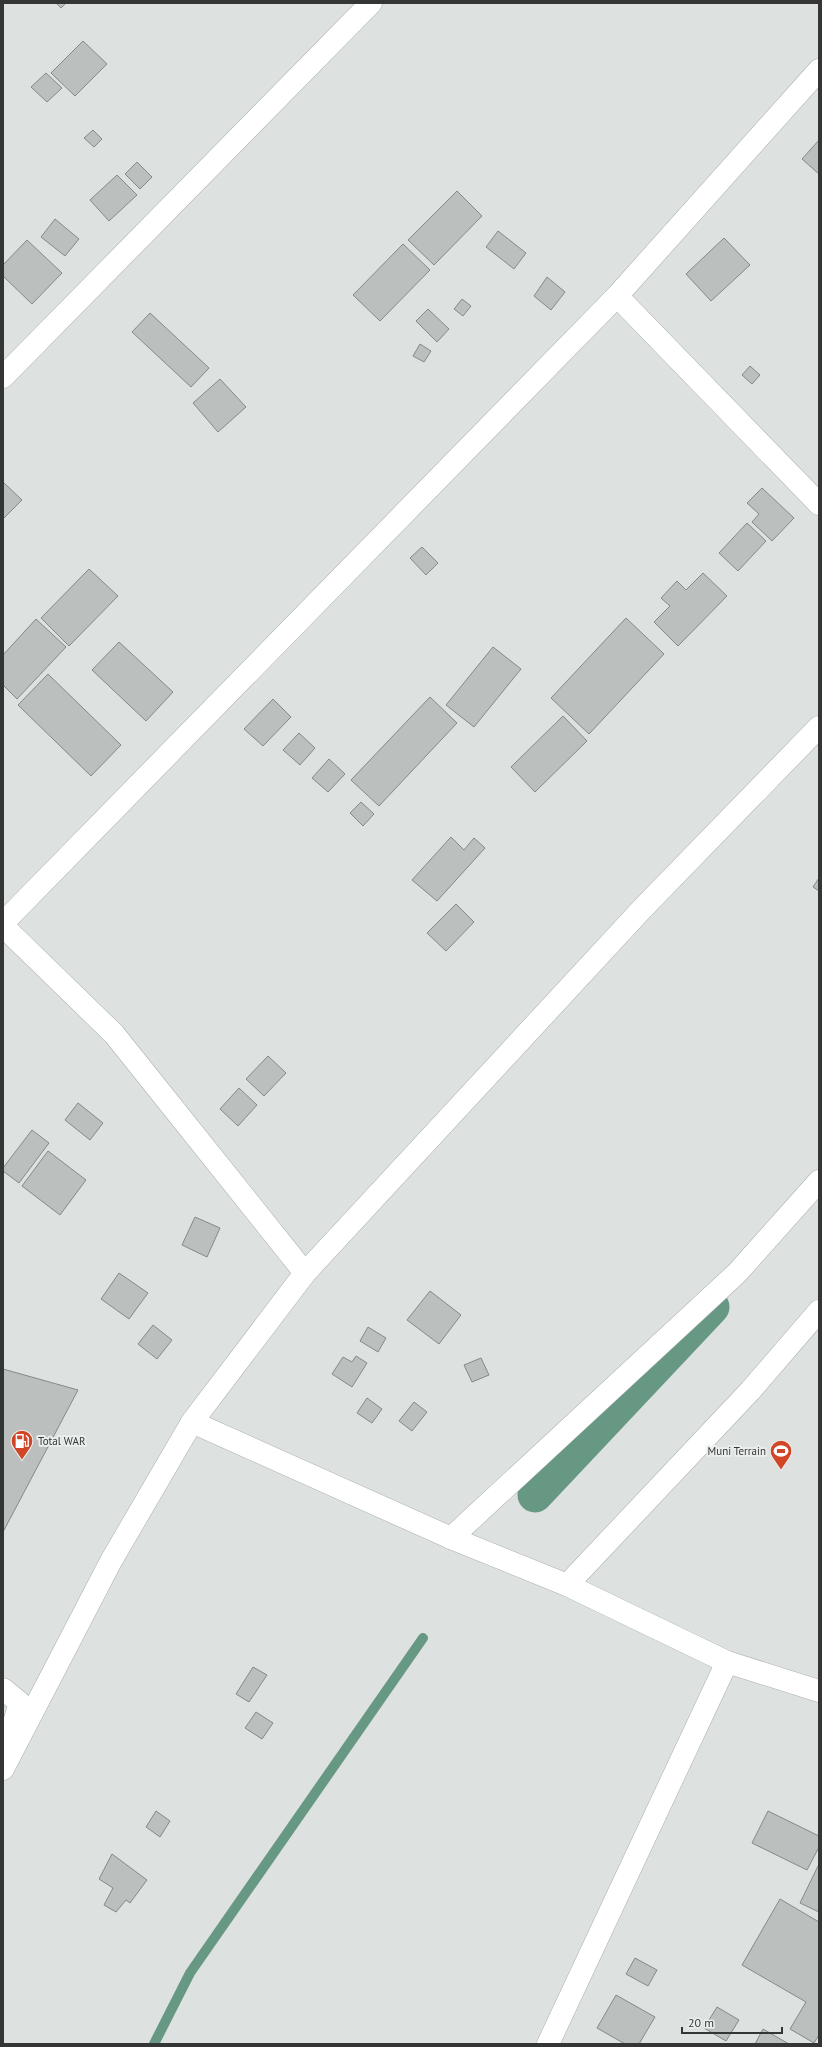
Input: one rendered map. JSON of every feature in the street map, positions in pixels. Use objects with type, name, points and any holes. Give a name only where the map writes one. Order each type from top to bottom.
[{"type":"main road","points":[[3,377],[371,3]]},
{"type":"main road","points":[[3,923],[617,296],[819,70]]},
{"type":"main road","points":[[617,296],[819,504]]},
{"type":"main road","points":[[3,1769],[112,1561],[192,1422],[305,1273],[642,908],[819,727]]},
{"type":"main road","points":[[3,926],[114,1034],[305,1273]]},
{"type":"main road","points":[[451,1538],[737,1273],[819,1180]]},
{"type":"main road","points":[[567,1585],[750,1391],[819,1311]]},
{"type":"main road","points":[[192,1422],[451,1538],[567,1585],[727,1662],[819,1691]]},
{"type":"main road","points":[[548,2044],[727,1662]]},
{"type":"main road","points":[[3,1689],[20,1703],[3,1759]]},
{"type":"building","points":[[56,3],[66,3],[61,8]]},
{"type":"building","points":[[83,41],[107,64],[75,96],[51,73]]},
{"type":"building","points":[[46,73],[62,88],[47,102],[31,87]]},
{"type":"building","points":[[93,130],[102,139],[94,147],[84,138]]},
{"type":"building","points":[[819,140],[819,174],[802,159]]},
{"type":"building","points":[[137,162],[152,177],[140,189],[125,174]]},
{"type":"building","points":[[117,175],[137,195],[109,221],[90,200]]},
{"type":"building","points":[[457,191],[482,216],[434,265],[408,240]]},
{"type":"building","points":[[55,219],[79,239],[65,256],[41,237]]},
{"type":"building","points":[[498,231],[526,253],[514,269],[486,247]]},
{"type":"building","points":[[724,238],[750,265],[711,301],[686,274]]},
{"type":"building","points":[[27,240],[62,273],[32,304],[3,276],[3,265]]},
{"type":"building","points":[[403,244],[430,270],[380,321],[353,295]]},
{"type":"building","points":[[547,277],[565,292],[551,310],[534,296]]},
{"type":"building","points":[[462,299],[471,306],[463,316],[454,309]]},
{"type":"building","points":[[428,309],[449,329],[437,342],[416,321]]},
{"type":"building","points":[[150,313],[209,368],[191,387],[132,332]]},
{"type":"building","points":[[420,344],[431,351],[424,362],[413,356]]},
{"type":"building","points":[[750,366],[760,375],[752,384],[742,375]]},
{"type":"building","points":[[220,379],[246,407],[218,432],[193,403]]},
{"type":"building","points":[[3,482],[22,500],[3,519]]},
{"type":"building","points":[[762,488],[794,518],[772,541],[752,522],[759,514],[747,503]]},
{"type":"building","points":[[747,523],[766,541],[738,571],[719,553]]},
{"type":"building","points":[[422,547],[438,563],[426,575],[410,558]]},
{"type":"building","points":[[89,569],[118,596],[69,646],[41,618]]},
{"type":"building","points":[[703,573],[727,596],[678,646],[654,622],[670,606],[661,598],[677,581],[686,590]]},
{"type":"building","points":[[626,618],[664,654],[589,734],[551,698]]},
{"type":"building","points":[[36,619],[66,647],[17,699],[3,685],[3,655]]},
{"type":"building","points":[[119,642],[173,692],[146,721],[92,670]]},
{"type":"building","points":[[493,647],[521,669],[474,727],[446,705]]},
{"type":"building","points":[[48,674],[121,745],[91,776],[18,705]]},
{"type":"building","points":[[430,697],[457,723],[379,806],[351,780]]},
{"type":"building","points":[[273,699],[291,717],[263,746],[244,729]]},
{"type":"building","points":[[563,716],[587,741],[535,792],[511,767]]},
{"type":"building","points":[[299,733],[315,748],[300,765],[283,750]]},
{"type":"building","points":[[329,759],[345,774],[328,792],[312,778]]},
{"type":"building","points":[[361,802],[374,814],[363,826],[350,813]]},
{"type":"building","points":[[451,837],[464,850],[474,838],[485,848],[437,901],[412,880]]},
{"type":"building","points":[[819,878],[819,891],[813,887]]},
{"type":"building","points":[[456,904],[474,922],[446,951],[427,933]]},
{"type":"building","points":[[268,1056],[286,1073],[264,1096],[246,1079]]},
{"type":"building","points":[[239,1088],[257,1105],[238,1126],[220,1109]]},
{"type":"building","points":[[78,1103],[103,1123],[90,1140],[65,1120]]},
{"type":"building","points":[[32,1130],[49,1143],[19,1183],[3,1171],[3,1168]]},
{"type":"building","points":[[48,1151],[86,1180],[60,1215],[22,1186]]},
{"type":"building","points":[[195,1217],[220,1228],[207,1257],[182,1245]]},
{"type":"building","points":[[119,1273],[148,1293],[129,1319],[101,1299]]},
{"type":"building","points":[[430,1291],[461,1315],[439,1344],[407,1320]]},
{"type":"building","points":[[153,1325],[172,1340],[157,1359],[138,1344]]},
{"type":"building","points":[[368,1327],[386,1338],[378,1352],[360,1341]]},
{"type":"building","points":[[356,1356],[367,1363],[352,1387],[332,1374],[343,1357],[352,1362]]},
{"type":"building","points":[[481,1358],[489,1375],[472,1382],[464,1365]]},
{"type":"building","name":"Total WAR","points":[[3,1369],[78,1390],[3,1532]]},
{"type":"building","points":[[367,1398],[382,1409],[372,1423],[357,1413]]},
{"type":"building","points":[[414,1402],[427,1412],[412,1431],[399,1421]]},
{"type":"building","points":[[253,1667],[267,1675],[249,1702],[236,1694]]},
{"type":"building","points":[[256,1712],[273,1723],[262,1739],[245,1728]]},
{"type":"building","points":[[156,1811],[170,1821],[160,1837],[146,1827]]},
{"type":"building","points":[[768,1811],[819,1836],[819,1847],[807,1870],[752,1843]]},
{"type":"building","points":[[112,1854],[147,1880],[130,1903],[126,1900],[116,1912],[104,1905],[113,1888],[99,1879]]},
{"type":"building","points":[[819,1864],[819,1912],[800,1903]]},
{"type":"building","points":[[780,1899],[819,1922],[819,2035],[814,2043],[790,2029],[806,2002],[742,1965]]},
{"type":"building","points":[[635,1958],[657,1970],[648,1986],[626,1974]]},
{"type":"building","points":[[616,1995],[655,2017],[639,2044],[625,2044],[597,2028]]},
{"type":"building","points":[[717,2007],[739,2020],[726,2041],[704,2028]]},
{"type":"building","points":[[763,2029],[789,2044],[755,2044]]},
{"type":"waterway","points":[[535,1495],[712,1307]]},
{"type":"waterway","points":[[154,2044],[190,1973],[423,1638]]},
{"type":"place","name":"Total WAR","points":[[22,1460]]},
{"type":"place","name":"Muni Terrain","points":[[781,1470]]}]
